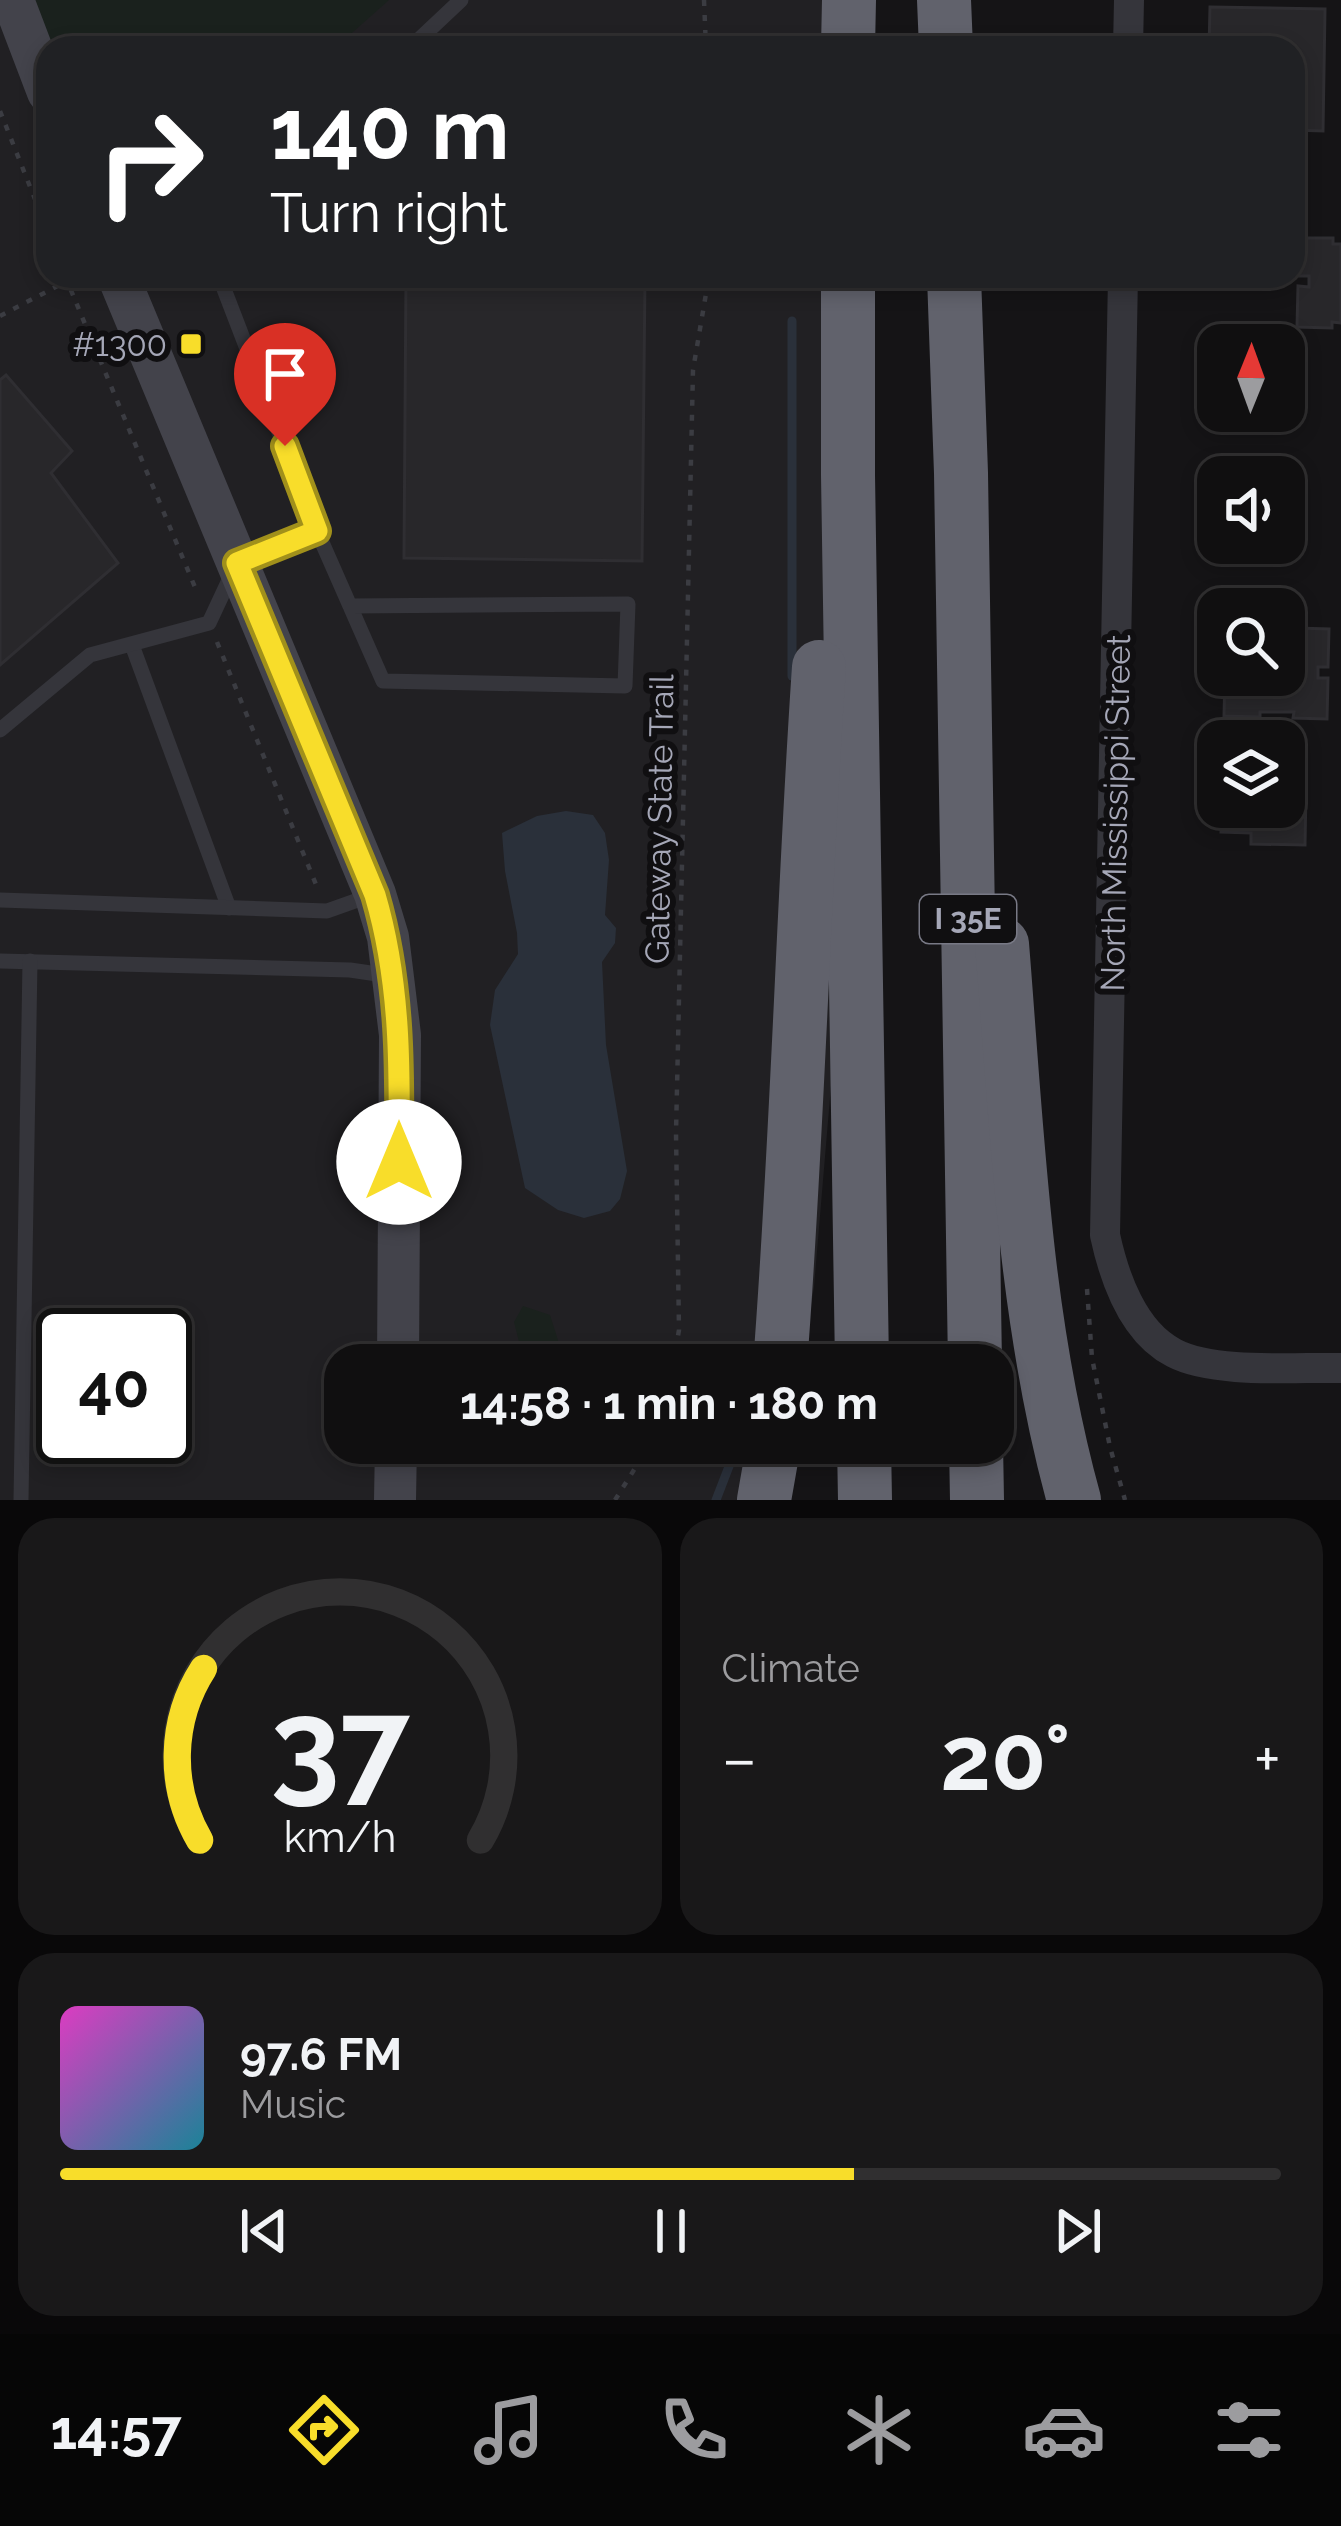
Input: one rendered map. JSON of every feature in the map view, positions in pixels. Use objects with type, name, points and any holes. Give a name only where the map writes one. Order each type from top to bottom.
[{"type":"highway","points":[[848,0],[848,36]]},
{"type":"highway","points":[[944,0],[946,36]]},
{"type":"highway","points":[[848,288],[862,1344]]},
{"type":"highway","name":"I 35E","points":[[954,288],[975,1344]]},
{"type":"highway","points":[[961,473],[982,608],[1001,935],[1025,1226],[1046,1371],[1074,1500]]},
{"type":"highway","points":[[781,1344],[822,612],[848,475]]},
{"type":"highway","points":[[764,1500],[770,1464]]},
{"type":"highway","points":[[865,1464],[866,1500]]},
{"type":"highway","points":[[976,1464],[977,1500]]},
{"type":"street","points":[[14,0],[36,60]]},
{"type":"street","points":[[1128,36],[1129,0]]},
{"type":"street","points":[[128,288],[388,937],[400,1035],[398,1344]]},
{"type":"street","name":"North Mississippi Street","points":[[1123,288],[1106,1235],[1117,1280],[1138,1318],[1171,1352],[1211,1364],[1341,1368]]},
{"type":"street","points":[[395,1500],[396,1464]]},
{"type":"lane","points":[[423,36],[461,0]]},
{"type":"lane","points":[[224,288],[317,531],[350,606],[383,681],[625,686],[628,604],[350,606]]},
{"type":"lane","points":[[0,730],[90,655],[209,623],[237,563],[317,531]]},
{"type":"lane","points":[[132,645],[229,908]]},
{"type":"lane","points":[[0,901],[327,911],[375,895]]},
{"type":"lane","points":[[0,961],[350,970],[394,976]]},
{"type":"lane","points":[[21,1500],[30,961]]},
{"type":"path","points":[[704,0],[706,36]]},
{"type":"path","points":[[0,111],[36,202]]},
{"type":"path","points":[[0,316],[49,288]]},
{"type":"path","name":"Gateway State Trail","points":[[677,1344],[676,1133],[693,370],[707,288]]},
{"type":"path","points":[[616,1500],[639,1464]]},
{"type":"shaded area","points":[[0,0],[841,0],[841,36],[36,36],[36,288],[843,288],[837,1015],[814,1287],[804,1344],[324,1344],[324,1464],[778,1464],[766,1500],[0,1500]]},
{"type":"shaded area","points":[[13,0],[389,0],[348,36],[39,36]]},
{"type":"shaded area","points":[[566,811],[593,815],[605,833],[609,860],[605,915],[616,928],[615,943],[602,962],[606,1045],[627,1171],[620,1199],[610,1211],[584,1218],[558,1210],[525,1188],[490,1025],[495,990],[518,954],[502,833],[537,816]]},
{"type":"shaded area","points":[[523,1306],[550,1315],[559,1344],[520,1344],[514,1322]]},
{"type":"building","points":[[1210,7],[1325,9],[1323,131],[1305,130],[1305,36],[1209,36]]},
{"type":"building","points":[[1305,238],[1333,238],[1333,244],[1341,244],[1341,323],[1332,322],[1332,328],[1297,324],[1298,288],[1309,287]]},
{"type":"building","points":[[406,288],[645,288],[642,561],[404,558]]},
{"type":"building","points":[[6,375],[72,451],[51,473],[118,563],[0,665],[0,380]]},
{"type":"building","points":[[1305,628],[1329,629],[1328,667],[1318,667],[1318,678],[1328,678],[1327,719],[1293,718],[1294,712],[1224,716],[1224,696],[1305,696]]},
{"type":"building","points":[[1306,790],[1305,845],[1251,844],[1251,833],[1221,832],[1221,828],[1305,828]]},
{"type":"waterway","points":[[792,321],[792,676]]},
{"type":"waterway","points":[[716,1500],[730,1464]]},
{"type":"place","name":"#1300","points":[[191,344]]},
{"type":"route","points":[[285,446],[317,531],[237,563],[375,895],[388,937],[400,1035],[399,1162]]}]
